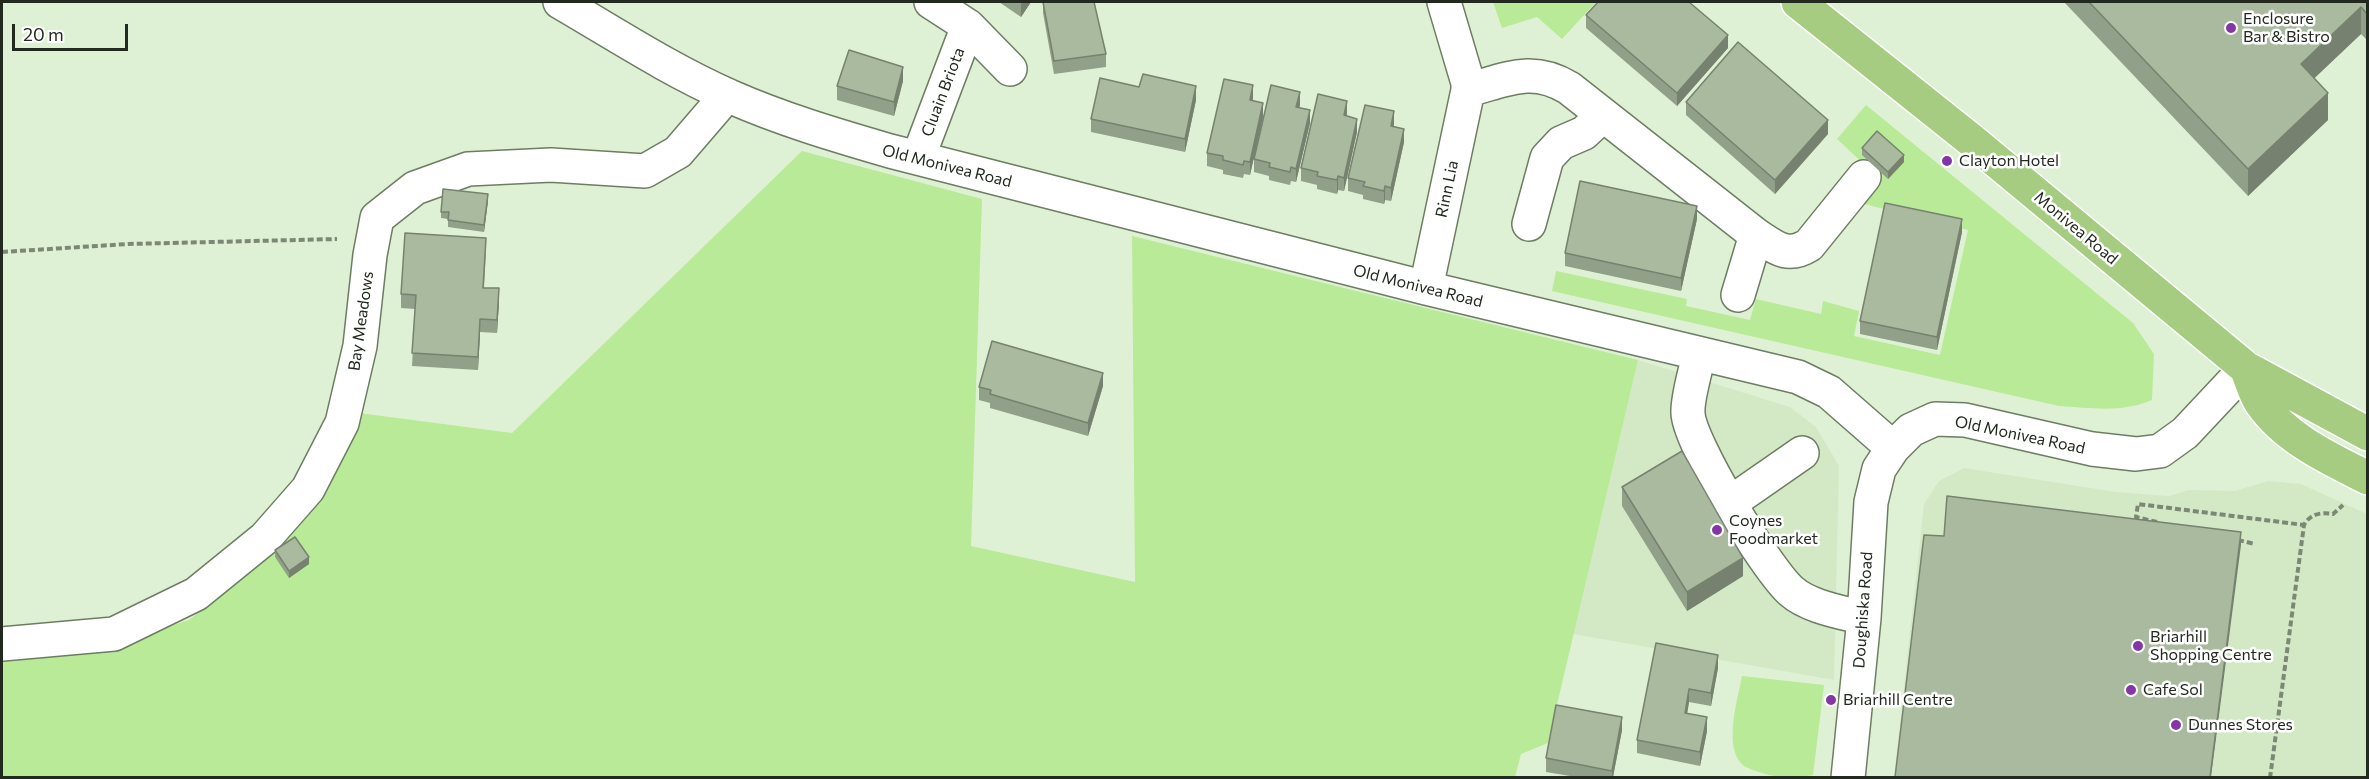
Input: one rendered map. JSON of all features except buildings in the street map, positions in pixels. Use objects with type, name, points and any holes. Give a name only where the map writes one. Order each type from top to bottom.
[{"type":"main road","name":"Monivea Road","points":[[1798,2],[1971,140],[2246,368],[2367,434]]},
{"type":"main road","points":[[2246,368],[2260,402],[2296,437],[2310,448],[2367,478]]},
{"type":"street","name":"Old Monivea Road","points":[[560,2],[692,78],[727,95],[804,126],[918,158],[1426,288],[1798,376],[1828,392],[1893,447],[1911,430],[1935,419],[1965,420],[2092,449],[2136,454],[2160,451],[2185,433],[2246,368]]},
{"type":"street","name":"Cluain Briota","points":[[931,2],[968,26],[1010,69]]},
{"type":"street","name":"Rinn Lia","points":[[1426,288],[1468,90],[1468,83],[1444,2]]},
{"type":"street","name":"Cluain Briota","points":[[918,158],[968,26]]},
{"type":"street","points":[[1468,90],[1523,75],[1548,77],[1569,88],[1756,236],[1790,252],[1809,245],[1864,177]]},
{"type":"street","name":"Bay Meadows","points":[[2,644],[114,634],[196,594],[265,538],[308,489],[342,423],[360,346],[377,218],[415,188],[468,169],[551,165],[645,171],[678,152],[727,95]]},
{"type":"street","points":[[1529,224],[1547,158],[1561,143],[1584,133],[1602,116]]},
{"type":"street","points":[[1738,295],[1756,236]]},
{"type":"street","points":[[1699,354],[1688,413],[1698,445],[1755,544],[1791,591],[1825,609],[1864,618]]},
{"type":"street","name":"Doughiska Road","points":[[1848,777],[1864,618],[1871,502],[1879,470],[1893,447]]},
{"type":"street","points":[[1731,503],[1802,453]]},
{"type":"path","points":[[2,252],[128,243],[321,240],[374,235]]},
{"type":"path","points":[[2271,777],[2304,525],[2307,519],[2315,514],[2332,514],[2345,502]]},
{"type":"path","points":[[2168,525],[2136,517],[2138,504],[2304,525]]},
{"type":"path","points":[[2234,539],[2255,544]]},
{"type":"shaded area","points":[[1638,360],[1790,407],[1816,427],[1839,466],[1834,680],[1573,634]]},
{"type":"shaded area","name":"Briarhill Shopping Centre","points":[[1964,468],[2116,492],[2169,496],[2189,490],[2235,491],[2268,481],[2301,484],[2367,514],[2367,777],[1894,778],[1924,504],[1939,481]]},
{"type":"green space","points":[[1493,2],[1596,2],[1562,39],[1537,17],[1502,28]]},
{"type":"green space","points":[[1866,105],[2133,323],[2154,354],[2152,400],[2118,408],[2059,406],[1552,291],[1556,271],[1687,299],[1686,306],[1750,320],[1756,299],[1821,314],[1823,301],[1859,311],[1854,336],[1940,355],[1968,230],[1860,203],[1881,180],[1837,139]]},
{"type":"green space","points":[[802,151],[982,199],[971,546],[1135,582],[1132,236],[1638,360],[1548,743],[1521,754],[1515,777],[2,778],[2,657],[107,646],[189,620],[269,555],[326,493],[359,413],[512,433]]},
{"type":"green space","points":[[1742,676],[1824,685],[1813,775],[1781,777],[1768,775],[1744,766],[1737,758],[1734,748],[1733,723]]},
{"type":"place","name":"Enclosure Bar & Bistro","points":[[2231,28]]},
{"type":"place","name":"Clayton Hotel","points":[[1947,161]]},
{"type":"place","name":"Coynes Foodmarket","points":[[1717,530]]},
{"type":"place","name":"Briarhill Shopping Centre","points":[[2138,646]]},
{"type":"place","name":"Cafe Sol","points":[[2131,690]]},
{"type":"place","name":"Briarhill Centre","points":[[1831,700]]},
{"type":"place","name":"Dunnes Stores","points":[[2176,725]]}]
